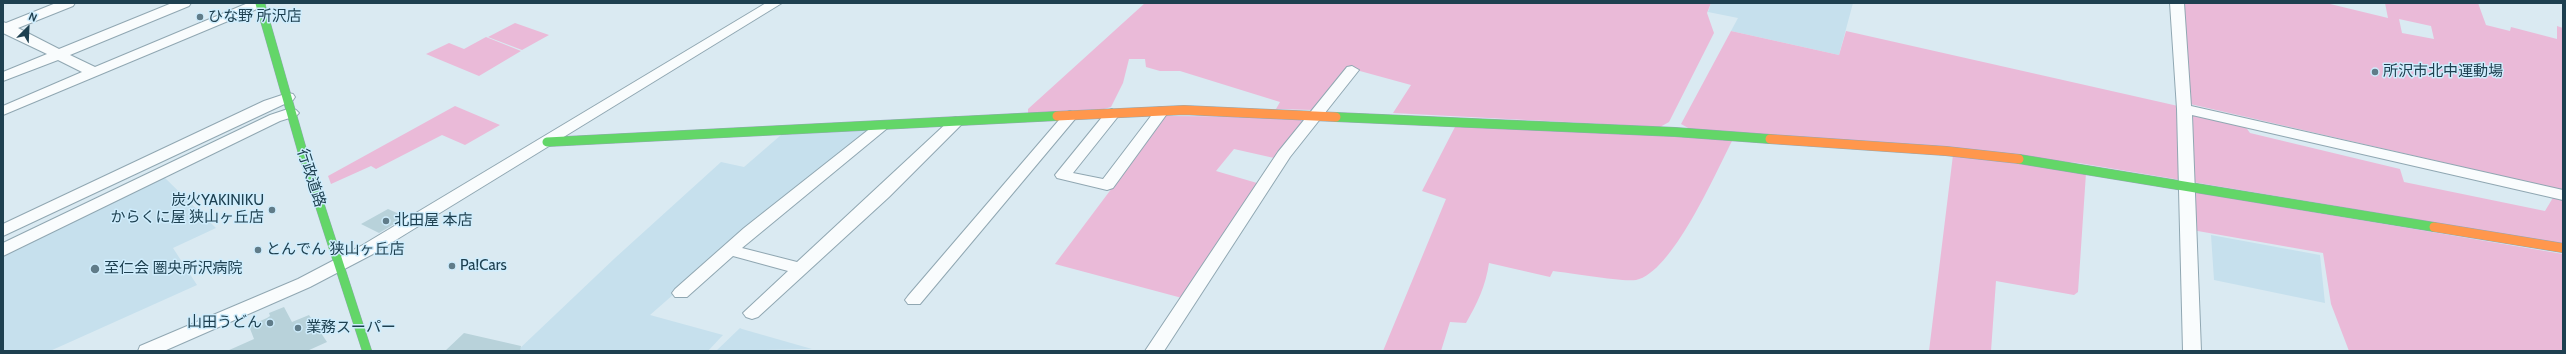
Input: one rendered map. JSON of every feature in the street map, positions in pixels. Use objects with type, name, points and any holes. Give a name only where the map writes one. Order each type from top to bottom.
[{"type":"main road","name":"行政道路","points":[[259,3],[289,105],[367,351]]},
{"type":"main road","points":[[547,142],[1162,111],[1316,115],[1675,132],[1946,151],[2038,161],[2563,248]]},
{"type":"street","points":[[4,27],[68,3]]},
{"type":"street","points":[[3,77],[184,3]]},
{"type":"street","points":[[3,111],[259,3]]},
{"type":"street","points":[[147,351],[340,265],[456,199],[775,3]]},
{"type":"street","points":[[2177,3],[2184,109],[2185,186],[2192,351]]},
{"type":"street","points":[[4,27],[94,73]]},
{"type":"street","points":[[1154,351],[1284,155],[1352,70]]},
{"type":"street","points":[[3,231],[269,104],[289,105]]},
{"type":"street","points":[[3,250],[275,118],[289,105]]},
{"type":"street","points":[[2184,109],[2563,195]]},
{"type":"street","points":[[1112,114],[1063,175],[1107,185],[1162,111]]},
{"type":"street","points":[[914,300],[1070,116]]},
{"type":"street","points":[[752,312],[883,193],[956,122]]},
{"type":"street","points":[[681,293],[729,250],[882,126]]},
{"type":"street","points":[[729,250],[800,268]]},
{"type":"shaded area","points":[[1145,3],[1711,3],[1707,13],[1714,33],[1669,122],[1660,127],[1393,113],[1411,85],[1349,68],[1314,110],[1276,109],[1280,102],[1180,71],[1160,71],[1146,67],[1145,59],[1129,59],[1123,83],[1111,107],[1104,109],[1028,114],[1028,109]]},
{"type":"shaded area","points":[[1711,3],[1853,3],[1839,55],[1731,31],[1738,18],[1708,12]]},
{"type":"shaded area","name":"所沢市北中運動場","points":[[2182,3],[2326,3],[2388,18],[2385,3],[2478,3],[2486,25],[2510,31],[2511,27],[2557,39],[2557,26],[2563,28],[2563,190],[2190,104]],"holes":[[[2399,19],[2431,26],[2434,39],[2402,33]]]},
{"type":"shaded area","points":[[515,23],[549,35],[522,50],[488,37]]},
{"type":"shaded area","points":[[1731,31],[1839,55],[1846,31],[2178,106],[2177,112],[2245,126],[2250,133],[2400,169],[2404,182],[2545,211],[2554,196],[2563,199],[2563,244],[2079,163],[1690,129],[1681,124]]},
{"type":"shaded area","points":[[486,37],[521,51],[479,76],[426,54],[449,43],[464,49]]},
{"type":"shaded area","points":[[455,106],[500,125],[465,145],[442,135],[376,169],[371,166],[331,184],[328,176]]},
{"type":"shaded area","points":[[1166,116],[1298,117],[1303,122],[1274,158],[1234,149],[1216,171],[1257,183],[1182,298],[1055,264]]},
{"type":"shaded area","points":[[1456,125],[1732,139],[1732,141],[1704,198],[1678,242],[1664,260],[1650,273],[1636,280],[1608,279],[1553,271],[1550,277],[1489,263],[1483,287],[1470,316],[1466,323],[1450,322],[1441,351],[1383,351],[1446,199],[1422,191]]},
{"type":"shaded area","points":[[869,129],[747,230],[650,315],[723,335],[708,351],[517,351],[615,258],[721,162],[744,167],[781,135]]},
{"type":"shaded area","points":[[1953,155],[2086,173],[2078,292],[2074,295],[1996,281],[1991,351],[1929,351]]},
{"type":"shaded area","name":"至仁会 圏央所沢病院","points":[[163,176],[216,228],[173,248],[197,285],[50,351],[3,351],[3,254]]},
{"type":"shaded area","points":[[2193,192],[2563,254],[2563,351],[2349,351],[2331,304],[2323,253],[2192,230]]},
{"type":"shaded area","points":[[2211,235],[2320,255],[2325,303],[2214,280]]},
{"type":"shaded area","points":[[740,328],[742,329],[812,349],[716,351]]},
{"type":"building","name":"北田屋 本店","points":[[388,209],[406,217],[379,233],[361,224]]},
{"type":"building","name":"業務スーパー","points":[[284,307],[292,322],[309,315],[327,342],[307,351],[227,351],[254,339],[249,326],[267,318],[270,316],[269,313]]},
{"type":"building","points":[[464,333],[521,346],[520,351],[445,351]]},
{"type":"traffic: fast","points":[[260,3],[302,150],[367,351]]},
{"type":"traffic: fast","points":[[547,142],[1057,116]]},
{"type":"traffic: fast","points":[[1336,117],[1675,132],[1770,139]]},
{"type":"traffic: fast","points":[[2019,159],[2434,227]]},
{"type":"traffic: slow","points":[[1057,116],[1184,110],[1336,117]]},
{"type":"traffic: slow","points":[[1770,139],[1946,151],[2019,159]]},
{"type":"traffic: slow","points":[[2434,227],[2563,248]]},
{"type":"place","name":"ひな野 所沢店","points":[[200,17]]},
{"type":"place","name":"所沢市北中運動場","points":[[2375,72]]},
{"type":"place","name":"炭火YAKINIKU からくに屋 狭山ヶ丘店","points":[[272,210]]},
{"type":"place","name":"北田屋 本店","points":[[386,221]]},
{"type":"place","name":"とんでん 狭山ヶ丘店","points":[[258,250]]},
{"type":"place","name":"Pa!Cars","points":[[452,266]]},
{"type":"place","name":"至仁会 圏央所沢病院","points":[[95,269]]},
{"type":"place","name":"山田うどん","points":[[270,323]]},
{"type":"place","name":"業務スーパー","points":[[298,328]]}]
